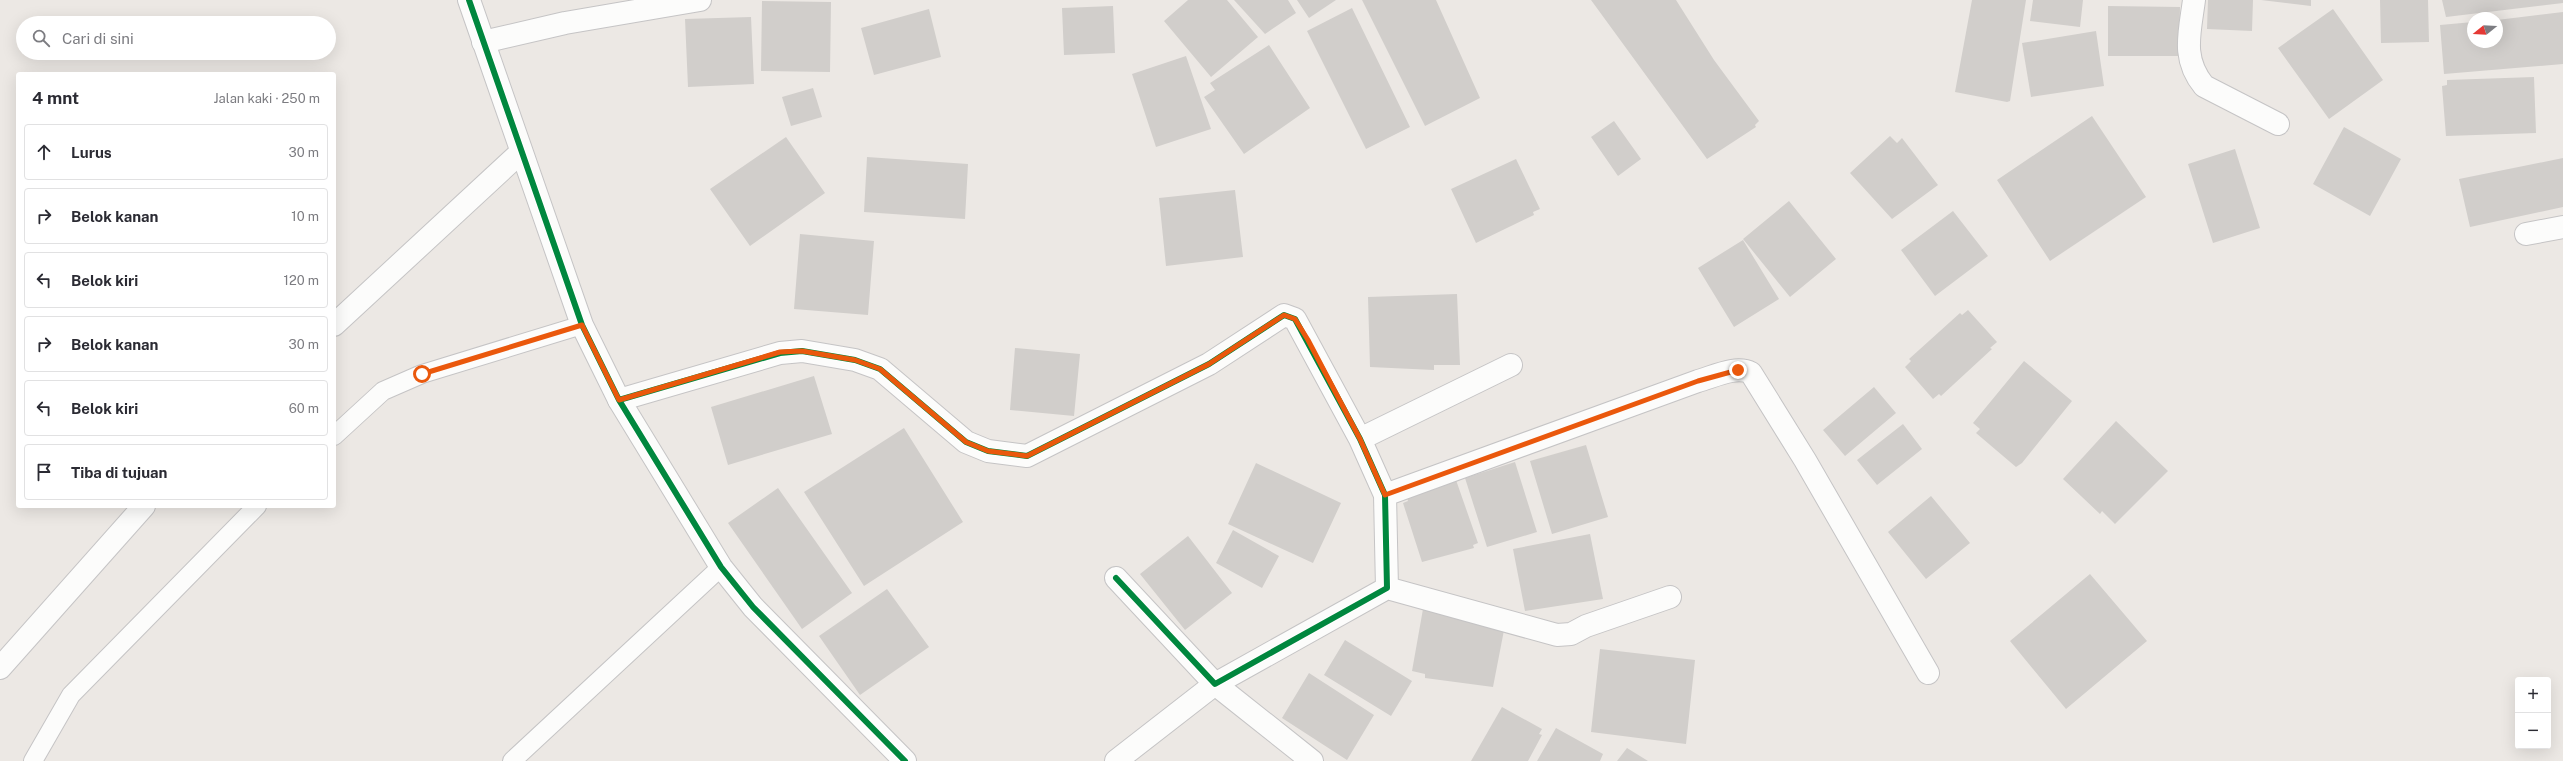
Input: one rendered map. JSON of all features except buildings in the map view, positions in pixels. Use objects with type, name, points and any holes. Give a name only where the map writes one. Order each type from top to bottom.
[{"type":"street","points":[[469,0],[582,325],[619,400],[721,567],[752,607],[905,761]]},
{"type":"street","points":[[483,42],[565,23],[700,0]]},
{"type":"street","points":[[2194,0],[2188,54],[2197,77],[2204,86],[2278,124]]},
{"type":"street","points":[[336,323],[521,152]]},
{"type":"street","points":[[2526,234],[2563,227]]},
{"type":"street","points":[[619,400],[780,352],[802,351],[855,360],[880,369],[966,442],[988,451],[1027,456],[1209,364],[1284,315],[1295,319],[1308,340],[1360,439],[1385,495],[1387,588]]},
{"type":"street","points":[[1360,439],[1511,365]]},
{"type":"street","points":[[1385,495],[1698,381],[1738,370],[1746,370],[1751,373],[1805,460],[1928,672]]},
{"type":"street","points":[[0,668],[142,508]]},
{"type":"street","points":[[1116,578],[1215,684],[1312,761]]},
{"type":"street","points":[[1116,761],[1215,684],[1387,588],[1557,635],[1571,634],[1586,626],[1670,597]]},
{"type":"lane","points":[[336,434],[383,391],[422,374],[582,325]]},
{"type":"lane","points":[[33,761],[71,695],[255,508]]},
{"type":"lane","points":[[512,761],[721,567]]},
{"type":"cycle path","points":[[469,0],[582,325],[619,400],[721,567],[753,607],[905,761]]},
{"type":"cycle path","points":[[619,400],[780,353],[802,351],[855,360],[880,369],[966,442],[988,451],[1027,456],[1209,364],[1284,315],[1295,319],[1360,439],[1385,495],[1387,588],[1215,684],[1116,578]]},
{"type":"route","points":[[422,374],[582,325],[619,400],[780,352],[802,351],[855,360],[880,369],[966,442],[988,451],[1027,456],[1209,364],[1284,315],[1295,319],[1308,340],[1360,439],[1385,495],[1698,381],[1738,370]]}]
